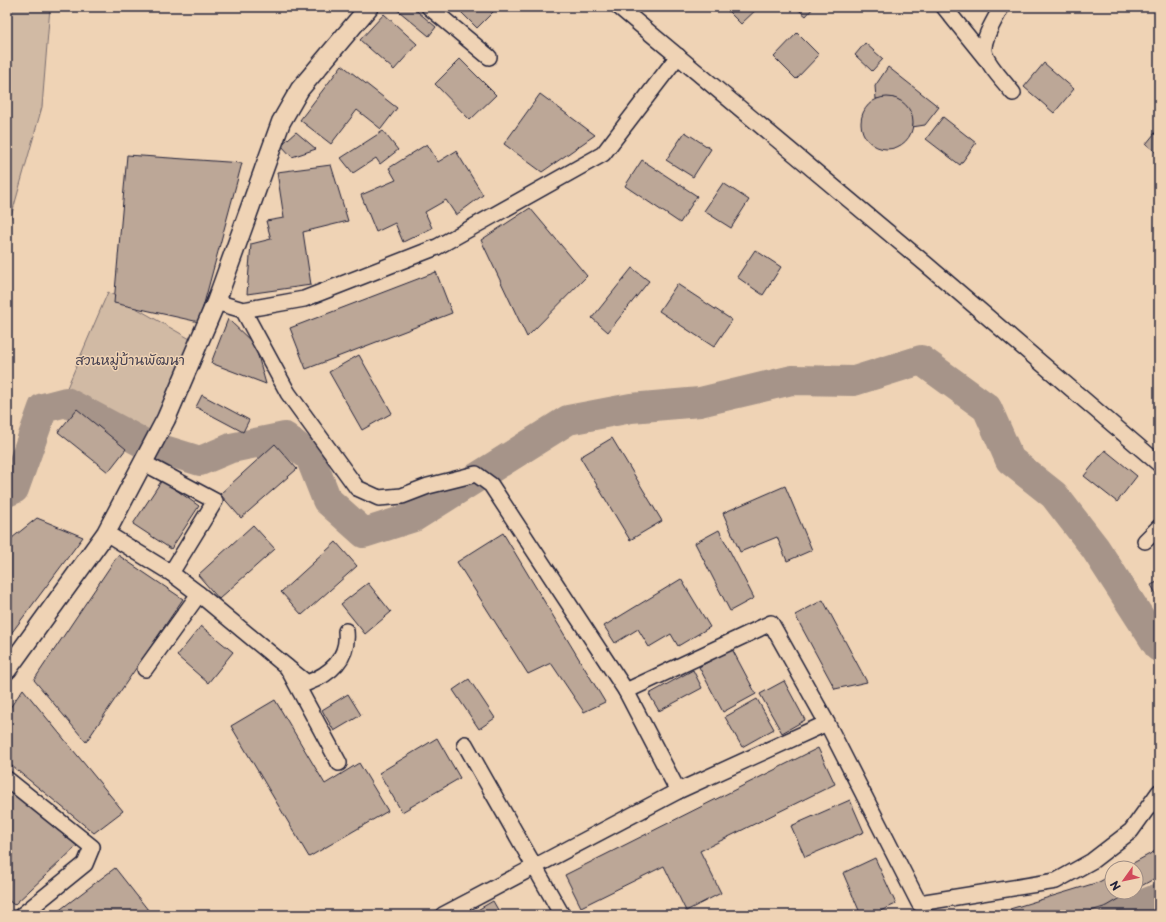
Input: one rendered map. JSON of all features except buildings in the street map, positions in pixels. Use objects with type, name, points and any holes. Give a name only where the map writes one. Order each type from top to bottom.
[{"type":"street","points":[[7,670],[106,534],[146,460],[166,419],[216,302],[282,122],[300,89],[369,7]]},
{"type":"street","points":[[429,7],[489,57]]},
{"type":"street","points":[[619,7],[921,260],[1159,464]]},
{"type":"street","points":[[944,7],[1013,93]]},
{"type":"street","points":[[988,61],[983,51],[985,42],[1001,7]]},
{"type":"street","points":[[216,302],[243,310],[304,300],[437,247],[603,154],[678,56]]},
{"type":"street","points":[[243,310],[288,393],[357,488],[379,498],[402,496],[428,486],[476,474],[488,483],[626,691],[678,791]]},
{"type":"street","points":[[146,460],[215,501],[171,573]]},
{"type":"street","points":[[1145,541],[1159,527]]},
{"type":"street","points":[[106,534],[171,573],[199,594],[307,683],[320,678],[342,657],[347,643],[346,631]]},
{"type":"street","points":[[145,669],[199,594]]},
{"type":"street","points":[[626,691],[771,623],[827,723],[919,903],[1056,881],[1092,860],[1131,830],[1159,792]]},
{"type":"street","points":[[287,667],[339,763]]},
{"type":"street","points":[[443,915],[678,791],[827,723]]},
{"type":"street","points":[[465,744],[562,915]]},
{"type":"street","points":[[7,779],[92,847],[85,864],[22,915]]},
{"type":"green space","points":[[7,7],[50,7],[42,107],[7,231]]},
{"type":"green space","name":"สวนหมู่บ้านพัฒนา","points":[[108,292],[190,339],[145,444],[63,397]]},
{"type":"waterway","points":[[7,492],[14,489],[43,408],[66,402],[145,444],[200,461],[231,448],[285,437],[310,457],[327,500],[364,533],[414,517],[568,420],[631,408],[700,402],[792,380],[854,381],[921,360],[987,408],[1010,460],[1054,495],[1095,548],[1159,647]]},
{"type":"waterway","points":[[1114,915],[1159,898]]}]
